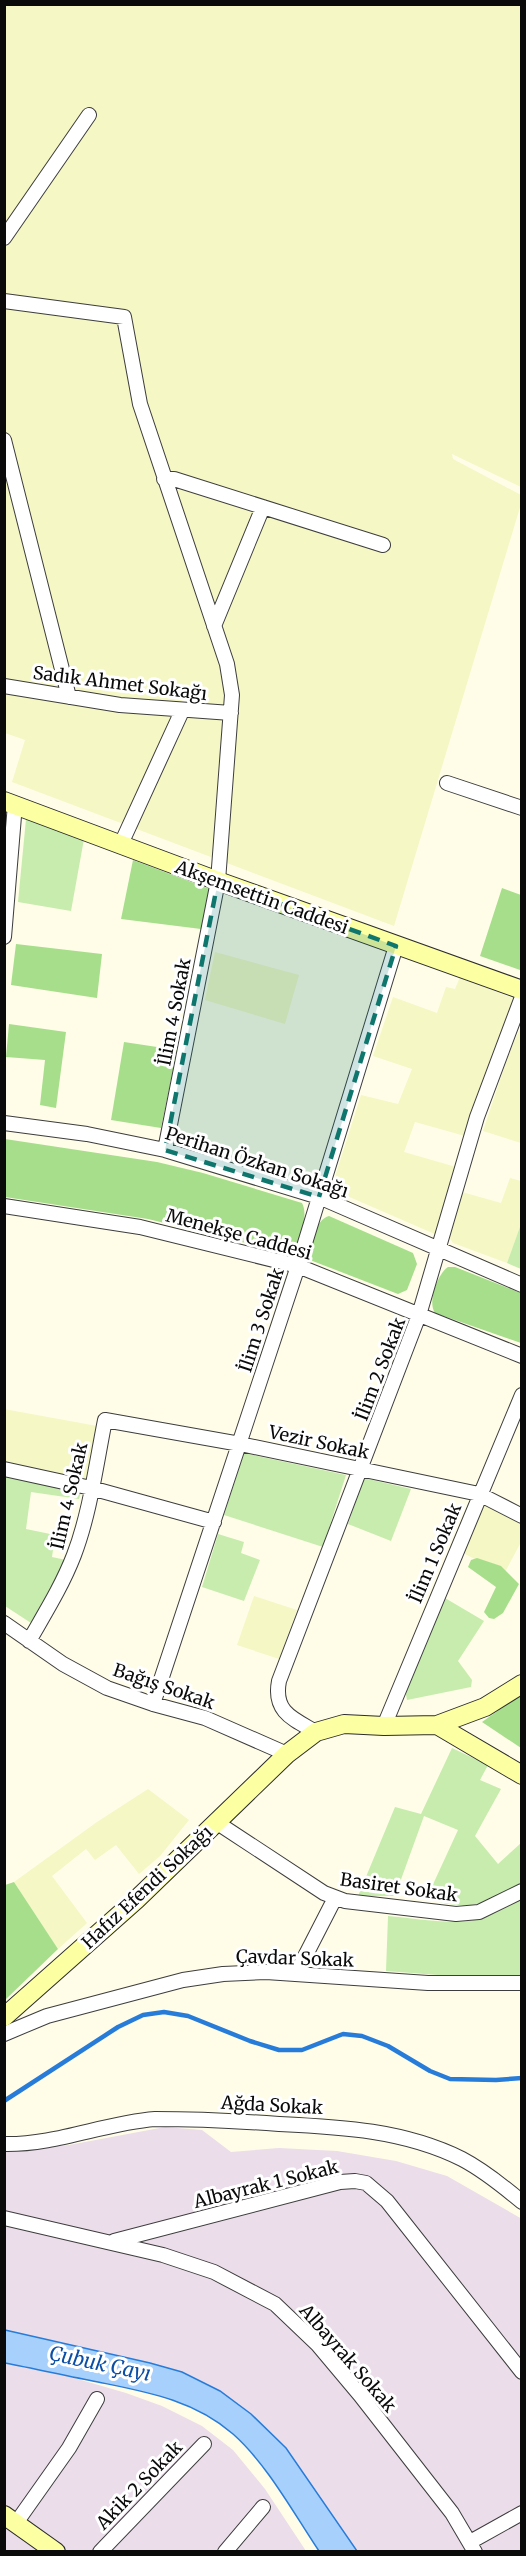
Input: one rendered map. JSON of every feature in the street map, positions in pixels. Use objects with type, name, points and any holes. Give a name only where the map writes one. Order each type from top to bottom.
[{"type":"street","points":[[4,238],[89,115]]},
{"type":"street","name":"İlim 4 Sokak","points":[[4,301],[124,318],[140,404],[227,664],[232,695],[218,881],[165,1150]]},
{"type":"street","points":[[4,440],[69,697]]},
{"type":"street","points":[[164,479],[174,478],[383,545]]},
{"type":"street","points":[[214,626],[263,507]]},
{"type":"street","name":"Sadık Ahmet Sokağı","points":[[4,686],[69,697],[182,711],[231,713]]},
{"type":"street","points":[[120,844],[182,711]]},
{"type":"street","points":[[447,783],[522,808]]},
{"type":"street","points":[[4,937],[10,803]]},
{"type":"street","name":"Akşemsettin Caddesi","points":[[10,803],[218,881],[522,990]]},
{"type":"street","name":"İlim 3 Sokak","points":[[153,1704],[298,1266],[396,946]]},
{"type":"street","name":"İlim 2 Sokak","points":[[316,1732],[288,1715],[279,1705],[276,1693],[279,1681],[419,1315],[477,1117],[522,997]]},
{"type":"street","name":"Perihan Özkan Sokağı","points":[[4,1123],[87,1134],[165,1150],[319,1197],[522,1285]]},
{"type":"street","name":"Menekşe Caddesi","points":[[4,1206],[140,1227],[298,1266],[522,1356]]},
{"type":"street","name":"İlim 1 Sokak","points":[[384,1726],[522,1395]]},
{"type":"street","name":"İlim 4 Sokak","points":[[29,1641],[60,1587],[74,1554],[105,1420]]},
{"type":"street","name":"Vezir Sokak","points":[[105,1420],[240,1444],[479,1494],[522,1516]]},
{"type":"street","points":[[4,1469],[91,1488],[214,1522]]},
{"type":"street","name":"Bağış Sokak","points":[[4,1623],[63,1664],[107,1688],[153,1704],[205,1718],[287,1754]]},
{"type":"street","points":[[316,1732],[344,1724],[437,1725],[485,1707],[522,1684]]},
{"type":"street","points":[[437,1725],[522,1775]]},
{"type":"street","name":"Hafız Efendi Sokağı","points":[[4,2017],[136,1900],[287,1754],[316,1732]]},
{"type":"street","name":"Basiret Sokak","points":[[216,1822],[335,1898],[456,1914],[479,1912],[522,1892]]},
{"type":"street","points":[[296,1974],[335,1898]]},
{"type":"street","name":"Çavdar Sokak","points":[[4,2034],[47,2016],[193,1978],[243,1972],[428,1983],[522,1983]]},
{"type":"street","name":"Ağda Sokak","points":[[4,2144],[64,2137],[138,2120],[155,2119],[349,2128],[381,2133],[440,2150],[485,2173],[522,2202]]},
{"type":"street","name":"Albayrak 1 Sokak","points":[[112,2242],[319,2187],[355,2181],[366,2183],[387,2201],[522,2372]]},
{"type":"street","name":"Albayrak Sokak","points":[[4,2218],[65,2234],[112,2242],[214,2272],[275,2304],[318,2345],[360,2395],[452,2513],[472,2547]]},
{"type":"street","points":[[56,2552],[10,2519],[69,2448],[97,2399]]},
{"type":"street","name":"Akik 2 Sokak","points":[[100,2552],[204,2444]]},
{"type":"street","points":[[225,2552],[263,2507]]},
{"type":"street","points":[[472,2547],[522,2513]]},
{"type":"highlighted area","points":[[218,881],[396,946],[319,1197],[165,1150]]},
{"type":"shaded area","points":[[165,2127],[202,2130],[231,2152],[279,2148],[337,2151],[396,2161],[447,2176],[522,2219],[521,2551],[356,2551],[251,2414],[220,2391],[183,2372],[5,2330],[4,2148],[26,2149],[69,2145]]},
{"type":"shaded area","points":[[5,2363],[64,2375],[126,2393],[162,2406],[202,2426],[233,2450],[265,2489],[306,2551],[5,2552]]},
{"type":"green space","points":[[5,5],[521,5],[521,487],[452,454],[453,459],[521,495],[521,504],[394,926],[12,782],[25,740],[5,733]]},
{"type":"green space","points":[[26,819],[84,839],[71,911],[18,902]]},
{"type":"green space","points":[[133,860],[210,889],[201,929],[121,919]]},
{"type":"green space","points":[[502,888],[521,895],[520,970],[480,956]]},
{"type":"green space","points":[[16,944],[102,954],[97,998],[11,985]]},
{"type":"green space","points":[[215,952],[299,975],[285,1024],[205,1000]]},
{"type":"green space","points":[[460,977],[515,999],[494,1049],[465,1136],[415,1122],[404,1152],[456,1167],[437,1235],[331,1189],[361,1095],[398,1104],[412,1069],[373,1056],[393,997],[437,1013],[446,987],[455,989]]},
{"type":"green space","points":[[9,1024],[66,1032],[56,1108],[40,1105],[45,1060],[6,1057]]},
{"type":"green space","points":[[521,1027],[522,1143],[483,1131],[510,1050]]},
{"type":"green space","points":[[124,1042],[177,1050],[161,1128],[111,1120]]},
{"type":"green space","points":[[5,1139],[157,1162],[203,1173],[302,1203],[304,1222],[300,1237],[290,1254],[148,1219],[5,1197]]},
{"type":"green space","points":[[510,1178],[521,1181],[521,1224],[507,1263],[453,1243],[449,1237],[462,1192],[501,1203]]},
{"type":"green space","points":[[329,1216],[413,1253],[417,1264],[407,1290],[398,1294],[310,1260],[310,1248],[316,1228]]},
{"type":"green space","points":[[521,1224],[521,1269],[507,1263]]},
{"type":"green space","points":[[448,1267],[455,1267],[521,1293],[521,1343],[435,1313],[433,1295],[441,1275]]},
{"type":"green space","points":[[4,1409],[97,1426],[87,1480],[5,1464]]},
{"type":"green space","points":[[244,1453],[346,1475],[323,1547],[224,1515]]},
{"type":"green space","points":[[4,1473],[82,1489],[79,1499],[31,1492],[26,1529],[55,1535],[52,1557],[66,1560],[31,1623],[5,1606]]},
{"type":"green space","points":[[364,1478],[411,1489],[391,1541],[348,1524]]},
{"type":"green space","points":[[482,1502],[521,1523],[521,1542],[504,1574],[461,1552]]},
{"type":"green space","points":[[218,1534],[244,1542],[241,1553],[260,1560],[244,1601],[202,1587]]},
{"type":"green space","points":[[477,1558],[501,1566],[519,1584],[503,1613],[494,1619],[489,1618],[484,1612],[496,1587],[468,1567],[471,1560]]},
{"type":"green space","points":[[254,1596],[297,1610],[279,1659],[237,1645]]},
{"type":"green space","points":[[445,1598],[484,1621],[458,1661],[472,1680],[471,1687],[407,1700],[405,1689]]},
{"type":"green space","points":[[521,1694],[521,1748],[482,1722]]},
{"type":"green space","points":[[452,1748],[488,1765],[480,1780],[501,1789],[475,1836],[498,1864],[521,1843],[521,1883],[477,1904],[457,1905],[429,1900],[429,1893],[458,1830],[424,1816],[395,1896],[358,1896],[395,1807],[421,1814]]},
{"type":"green space","points":[[148,1789],[189,1820],[160,1856],[139,1874],[116,1845],[95,1860],[86,1849],[52,1876],[87,1923],[58,1949],[14,1882],[97,1822]]},
{"type":"green space","points":[[14,1882],[58,1949],[5,2000],[5,1885]]},
{"type":"green space","points":[[521,1899],[521,1976],[463,1977],[386,1971],[388,1916],[445,1922],[468,1921],[490,1915]]},
{"type":"water","name":"Çubuk Çayı","points":[[5,2330],[182,2372],[220,2391],[251,2414],[286,2448],[357,2551],[319,2551],[257,2460],[233,2434],[218,2422],[186,2405],[152,2394],[5,2363]]},
{"type":"waterway","points":[[4,2101],[118,2027],[143,2015],[164,2012],[188,2016],[279,2050],[302,2050],[343,2034],[362,2036],[388,2046],[430,2071],[450,2079],[522,2078]]}]
